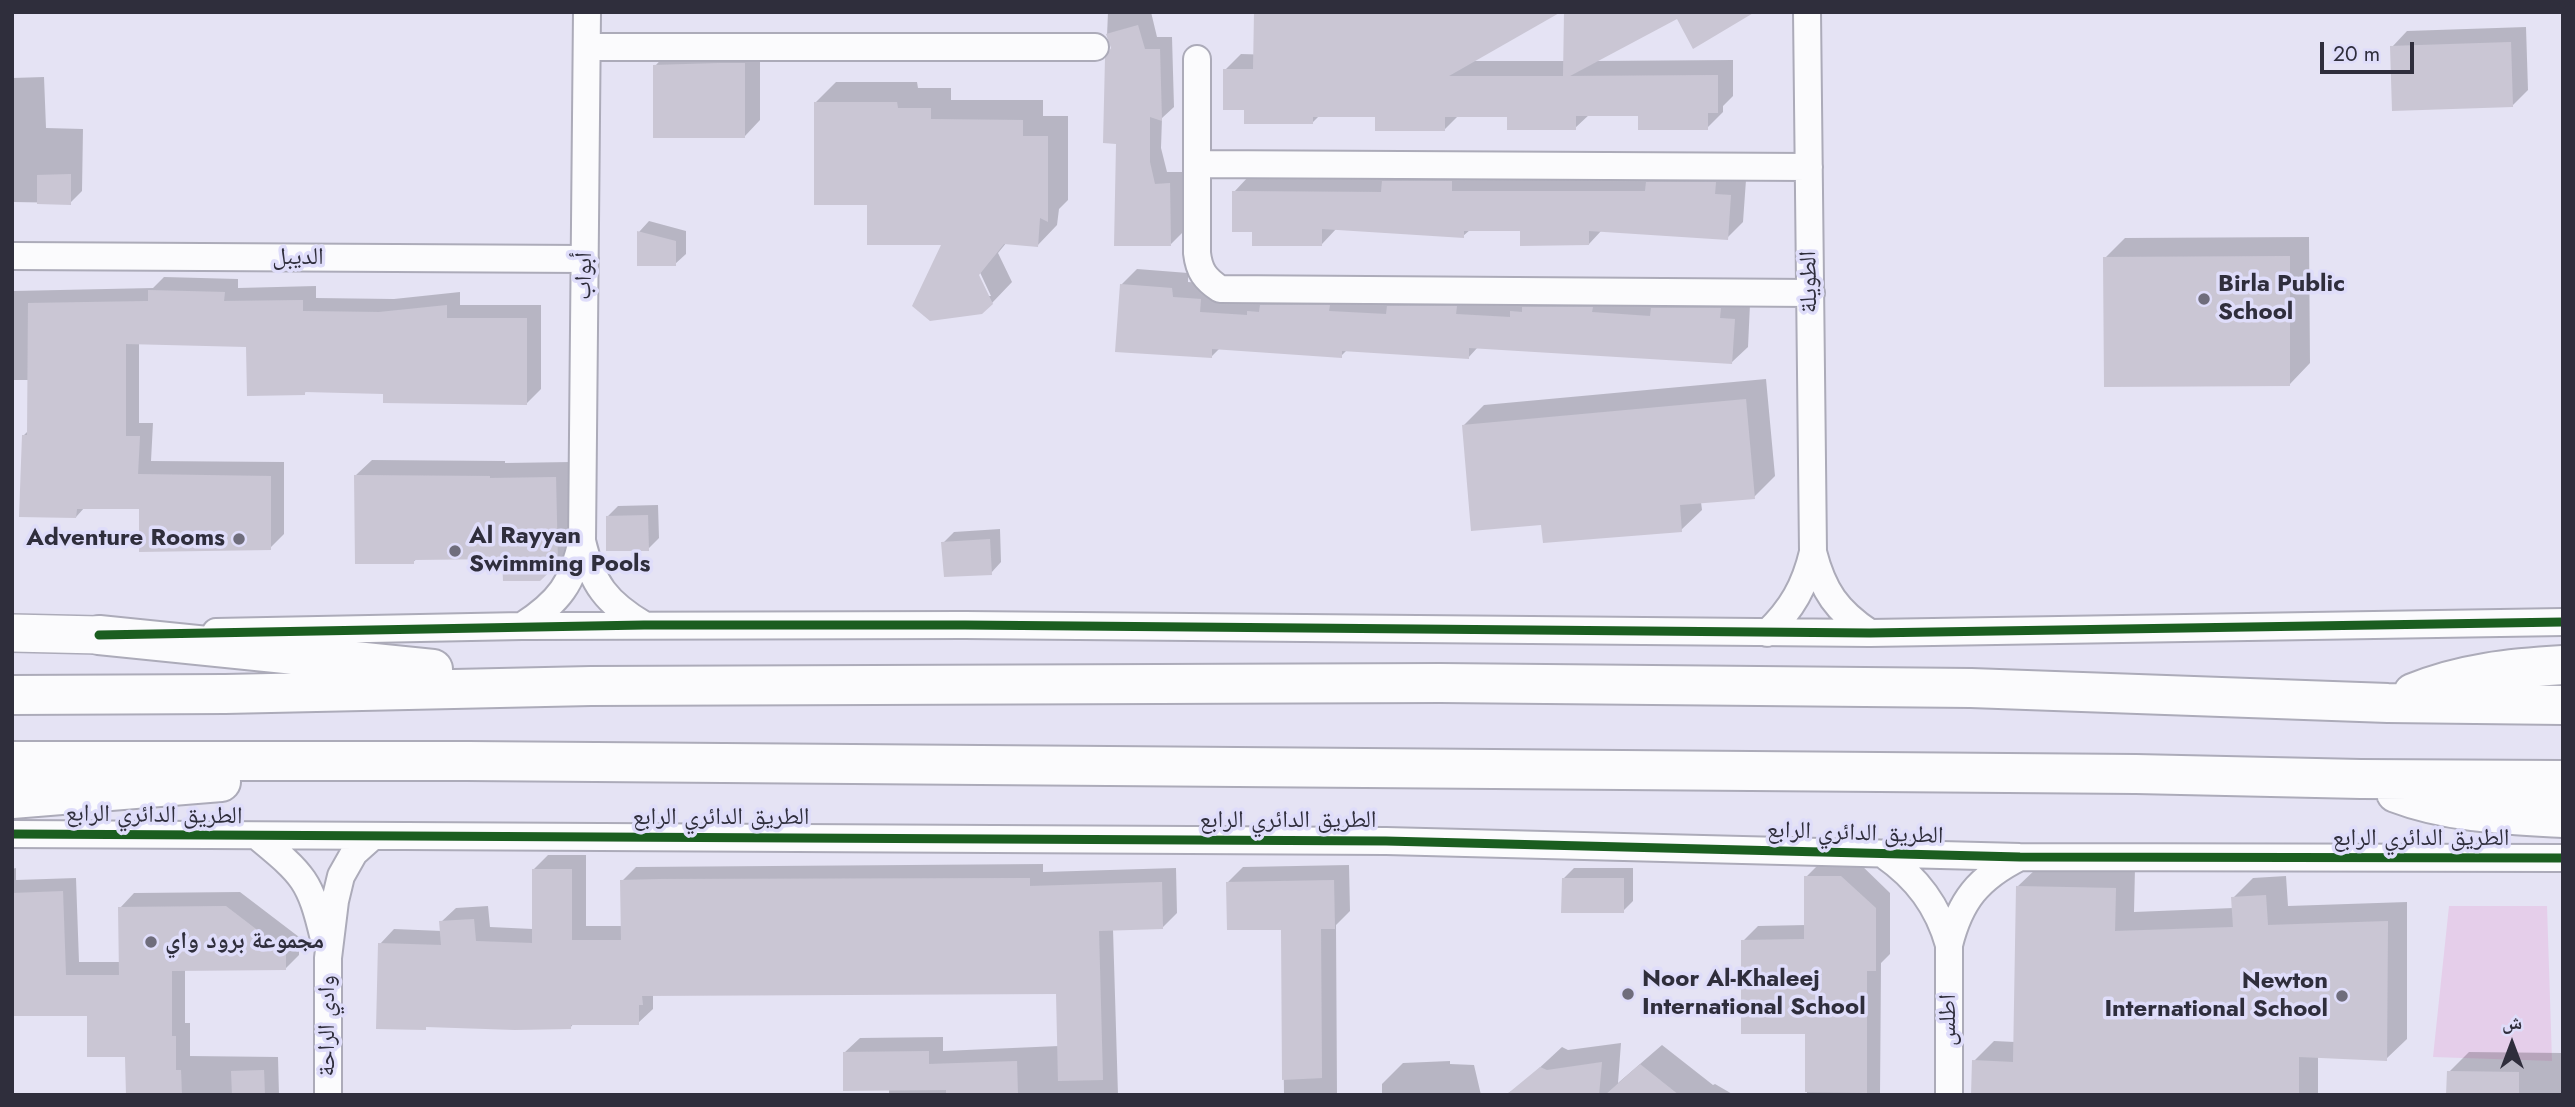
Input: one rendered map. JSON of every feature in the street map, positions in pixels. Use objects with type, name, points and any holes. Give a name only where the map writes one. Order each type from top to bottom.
[{"type":"main road","points":[[12,634],[99,635],[591,685]]},
{"type":"main road","points":[[2388,703],[2427,687],[2468,675],[2509,668],[2563,665]]},
{"type":"main road","points":[[12,695],[225,694],[591,685],[1454,684],[1971,688],[2388,703],[2563,705]]},
{"type":"main road","points":[[12,761],[397,761],[2136,774],[2563,780]]},
{"type":"main road","points":[[12,799],[170,788],[397,761]]},
{"type":"main road","points":[[2361,779],[2403,795],[2447,807],[2492,814],[2563,818]]},
{"type":"street","name":"أبواب","points":[[522,626],[545,611],[563,591],[576,566],[582,540],[587,12]]},
{"type":"street","name":"الطويلة","points":[[1767,633],[1784,617],[1798,597],[1813,552],[1807,12]]},
{"type":"street","points":[[588,47],[1095,47]]},
{"type":"street","points":[[1197,60],[1199,268],[1207,281],[1220,289],[1811,293]]},
{"type":"street","points":[[1197,164],[1809,167]]},
{"type":"street","name":"الديبل","points":[[12,256],[585,260]]},
{"type":"street","name":"أبواب","points":[[582,540],[588,566],[601,591],[620,611],[644,625]]},
{"type":"street","name":"الطويلة","points":[[1813,552],[1820,577],[1832,600],[1849,619],[1870,633]]},
{"type":"street","points":[[99,635],[644,625],[1870,633],[2563,622]]},
{"type":"street","name":"الطريق الدائري الرابع","points":[[12,834],[1386,841],[2020,858],[2563,858]]},
{"type":"street","name":"وادي الراحة","points":[[328,1095],[328,958],[341,876],[354,853],[373,836]]},
{"type":"street","name":"وادي الراحة","points":[[258,837],[303,877],[312,894],[328,958]]},
{"type":"street","name":"اطلس","points":[[1884,855],[1907,872],[1926,893],[1944,927],[1950,946]]},
{"type":"street","name":"اطلس","points":[[1949,1095],[1950,946],[1958,917],[1972,892],[2001,866],[2020,858]]},
{"type":"shaded area","points":[[2449,906],[2547,906],[2552,1061],[2433,1057]]},
{"type":"building","points":[[1254,12],[1561,12],[1449,76],[1563,76],[1564,12],[1755,12],[1693,49],[1677,19],[1570,76],[1718,75],[1718,113],[1708,113],[1708,130],[1638,130],[1638,116],[1576,116],[1576,130],[1507,130],[1507,117],[1445,117],[1445,131],[1375,131],[1375,117],[1313,117],[1313,124],[1244,124],[1244,110],[1223,110],[1223,69],[1253,69]]},
{"type":"building","points":[[1138,25],[1145,49],[1160,49],[1162,121],[1150,117],[1150,162],[1155,184],[1170,183],[1171,246],[1114,246],[1116,144],[1103,143],[1105,58],[1111,48],[1106,34]]},
{"type":"building","points":[[2511,42],[2513,107],[2392,111],[2390,46]]},
{"type":"building","points":[[745,63],[745,138],[653,138],[653,65]]},
{"type":"building","points":[[814,102],[897,102],[898,108],[931,108],[931,119],[1023,120],[1023,136],[1048,136],[1048,222],[1040,218],[1038,247],[1004,244],[979,275],[993,304],[982,314],[930,321],[912,306],[941,245],[867,245],[867,205],[814,205]]},
{"type":"building","points":[[71,174],[71,205],[37,204],[37,175]]},
{"type":"building","points":[[1382,181],[1452,181],[1452,191],[1645,191],[1646,182],[1716,182],[1715,194],[1731,195],[1728,240],[1589,231],[1589,245],[1520,246],[1520,231],[1464,231],[1464,238],[1322,229],[1322,246],[1252,246],[1252,232],[1232,232],[1232,191],[1381,192]]},
{"type":"building","points":[[637,231],[676,241],[676,266],[637,266]]},
{"type":"building","points":[[2290,256],[2290,386],[2104,387],[2103,257]]},
{"type":"building","points":[[1120,284],[1172,288],[1173,297],[1201,299],[1200,312],[1247,315],[1247,311],[1259,312],[1260,305],[1330,305],[1329,311],[1386,314],[1387,306],[1457,306],[1456,314],[1510,317],[1510,311],[1522,312],[1522,307],[1593,307],[1592,312],[1650,316],[1651,308],[1721,308],[1720,318],[1735,319],[1732,364],[1469,348],[1469,359],[1342,351],[1342,358],[1212,349],[1212,358],[1115,352]]},
{"type":"building","points":[[148,290],[225,292],[224,301],[303,300],[303,311],[379,312],[447,305],[447,318],[527,318],[527,405],[383,403],[383,394],[305,392],[305,395],[247,396],[246,347],[126,344],[126,436],[140,436],[138,474],[271,476],[271,550],[139,552],[139,509],[77,509],[76,518],[19,517],[22,435],[27,435],[28,303],[148,301]]},
{"type":"building","points":[[1746,399],[1755,499],[1680,505],[1682,532],[1543,543],[1541,525],[1471,531],[1462,425]]},
{"type":"building","points":[[354,475],[556,477],[558,564],[540,581],[503,581],[502,559],[355,564]]},
{"type":"building","points":[[648,515],[649,551],[606,551],[606,516]]},
{"type":"building","points":[[990,539],[992,575],[944,577],[941,542]]},
{"type":"building","points":[[532,869],[572,869],[572,940],[621,940],[620,880],[660,879],[1030,878],[1030,886],[1162,882],[1163,929],[1099,931],[1103,1080],[1058,1081],[1056,994],[642,996],[639,1025],[571,1025],[571,1029],[515,1030],[426,1027],[426,1030],[376,1029],[378,943],[441,945],[439,921],[474,919],[476,941],[532,943]]},
{"type":"building","points":[[1804,876],[1841,876],[1876,908],[1876,971],[1867,971],[1867,1093],[1805,1092],[1805,1034],[1741,1034],[1741,940],[1804,939]]},
{"type":"building","points":[[1562,878],[1624,878],[1624,913],[1561,913]]},
{"type":"building","points":[[1334,880],[1335,929],[1321,929],[1322,1078],[1282,1080],[1281,930],[1227,930],[1226,882]]},
{"type":"building","points":[[2016,886],[2116,888],[2115,931],[2233,927],[2231,897],[2266,895],[2268,925],[2388,921],[2387,1061],[2299,1057],[2299,1095],[1971,1095],[1972,1060],[2013,1062]]},
{"type":"building","points":[[63,891],[66,975],[119,975],[118,907],[226,906],[286,952],[286,970],[172,971],[172,1036],[176,1036],[176,1070],[181,1070],[182,1095],[126,1095],[125,1057],[87,1057],[87,1016],[12,1016],[12,893]]},
{"type":"building","points":[[929,1051],[929,1064],[1017,1061],[1018,1095],[946,1095],[946,1090],[843,1091],[843,1052]]},
{"type":"building","points":[[1602,1062],[1599,1095],[1506,1095],[1540,1067],[1547,1070]]},
{"type":"building","points":[[1640,1064],[1679,1095],[1605,1095]]},
{"type":"building","points":[[264,1070],[265,1095],[232,1095],[231,1071]]},
{"type":"building","points":[[2447,1071],[2519,1072],[2519,1095],[2446,1095]]},
{"type":"cycle path","points":[[99,635],[644,625],[1870,633],[2563,622]]},
{"type":"cycle path","points":[[12,834],[1386,841],[2020,857],[2563,858]]},
{"type":"place","name":"Birla Public School","points":[[2204,299]]},
{"type":"place","name":"Adventure Rooms","points":[[239,539]]},
{"type":"place","name":"Al Rayyan Swimming Pools","points":[[455,551]]},
{"type":"place","name":"مجموعة برود واي","points":[[151,942]]},
{"type":"place","name":"Noor Al-Khaleej International School","points":[[1628,994]]},
{"type":"place","name":"Newton International School","points":[[2342,996]]}]
